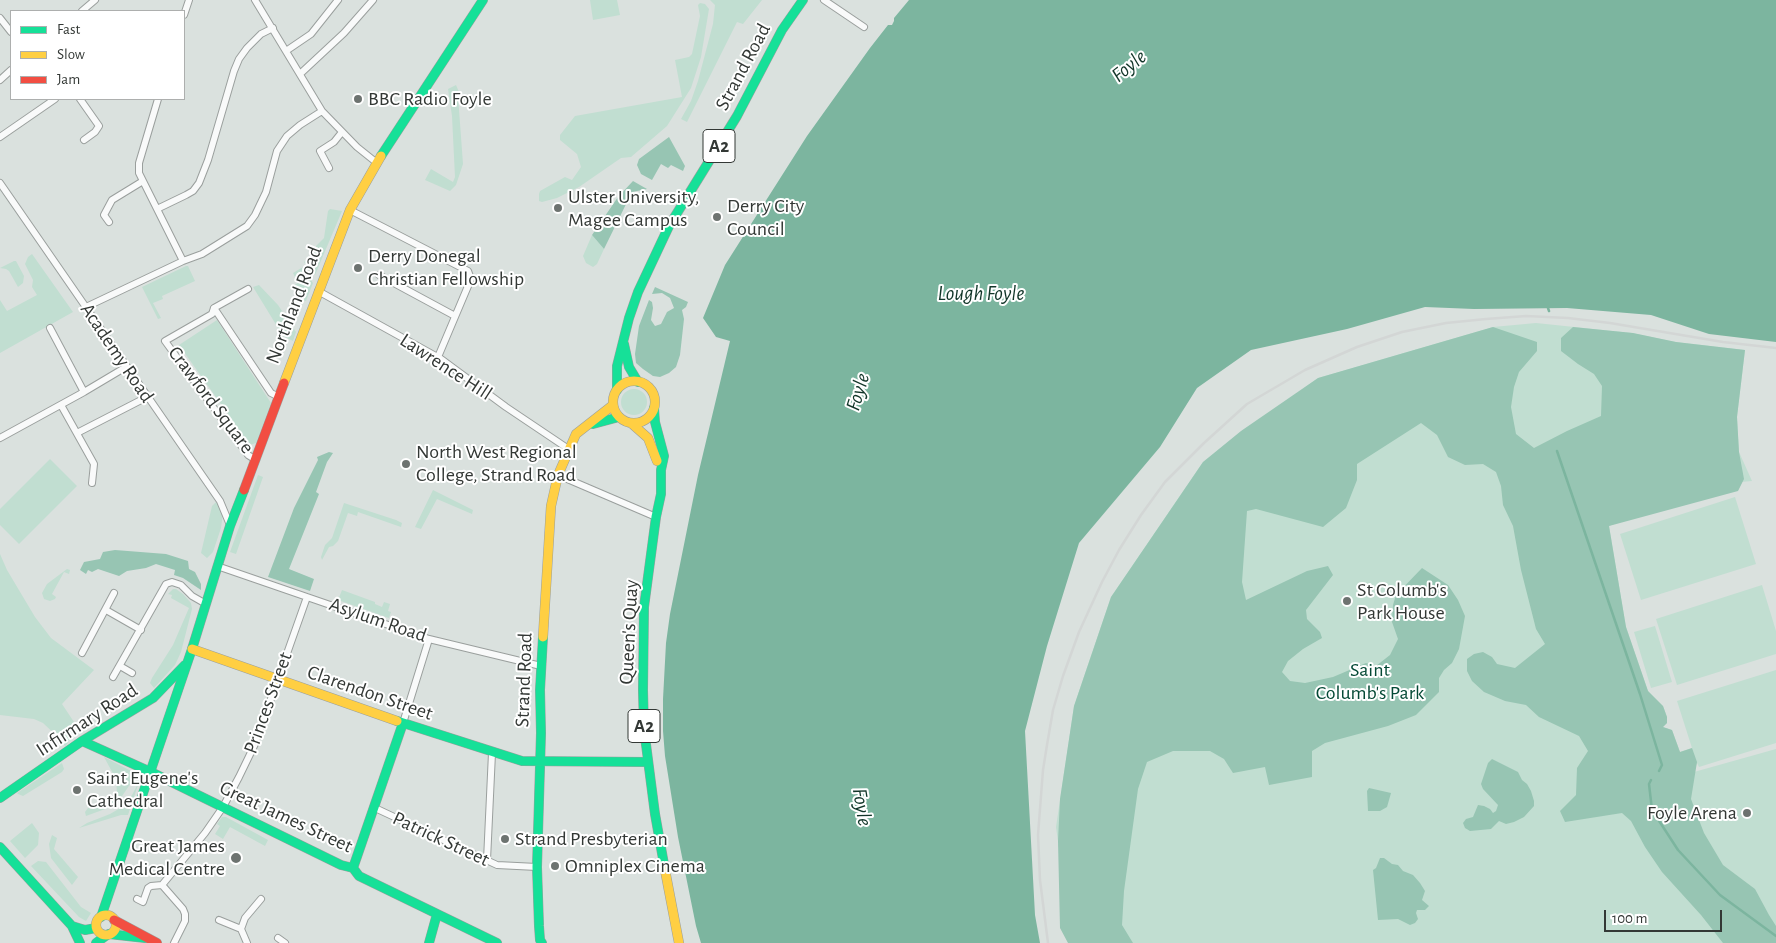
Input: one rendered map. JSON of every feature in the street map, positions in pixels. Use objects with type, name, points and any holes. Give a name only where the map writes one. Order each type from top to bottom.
[{"type":"main road","name":"Northland Road","points":[[101,917],[192,649],[230,526],[350,210],[377,163],[483,0]]},
{"type":"main road","name":"Strand Road","points":[[617,390],[617,366],[622,340],[638,292],[669,226],[737,116],[782,30],[803,0]]},
{"type":"main road","name":"A2","points":[[622,340],[629,367],[638,382],[644,384],[652,393],[654,408]]},
{"type":"main road","points":[[617,390],[626,383],[638,382]]},
{"type":"main road","name":"A2","points":[[613,405],[617,390]]},
{"type":"main road","name":"Strand Road","points":[[540,942],[537,867],[541,666],[550,506],[558,475],[576,434],[613,405]]},
{"type":"main road","points":[[584,426],[619,417],[613,405]]},
{"type":"main road","points":[[631,423],[645,420],[654,408]]},
{"type":"main road","name":"Queen's Quay","points":[[654,408],[655,422],[664,456],[661,470],[661,494],[656,517],[644,607],[644,729],[655,814],[679,943]]},
{"type":"main road","name":"A2","points":[[619,417],[631,423]]},
{"type":"main road","name":"Queen's Quay","points":[[631,423],[648,438],[661,470]]},
{"type":"main road","name":"Clarendon Street","points":[[192,649],[403,723],[492,753],[522,761],[648,762]]},
{"type":"main road","name":"Infirmary Road","points":[[0,798],[82,741],[153,698],[187,663]]},
{"type":"main road","points":[[354,868],[403,723]]},
{"type":"main road","name":"Great James Street","points":[[82,741],[151,772],[341,865],[354,868],[359,876],[497,943]]},
{"type":"main road","points":[[0,847],[72,926],[80,943]]},
{"type":"main road","points":[[0,854],[14,863]]},
{"type":"main road","points":[[96,943],[115,928],[107,898]]},
{"type":"main road","points":[[429,943],[437,914]]},
{"type":"main road","points":[[85,943],[96,928],[97,922],[106,915],[157,943]]},
{"type":"main road","points":[[72,926],[85,930],[96,928]]},
{"type":"main road","points":[[96,928],[102,934],[147,939]]},
{"type":"street","points":[[83,10],[95,0]]},
{"type":"street","points":[[185,12],[189,0]]},
{"type":"street","points":[[255,0],[322,111],[357,148],[377,163]]},
{"type":"street","points":[[286,51],[311,34],[338,0]]},
{"type":"street","points":[[300,74],[344,33],[373,0]]},
{"type":"street","points":[[824,0],[864,27]]},
{"type":"street","points":[[0,18],[10,31]]},
{"type":"street","points":[[157,210],[193,191],[199,183],[208,160],[239,59],[261,34],[273,28]]},
{"type":"street","points":[[0,80],[10,71]]},
{"type":"street","points":[[0,137],[54,100]]},
{"type":"street","points":[[81,100],[98,126],[95,132],[84,140]]},
{"type":"street","points":[[158,100],[139,163],[139,173],[183,261]]},
{"type":"street","points":[[86,307],[183,261],[202,254],[247,226],[255,215],[266,192],[277,152],[287,136],[322,111]]},
{"type":"street","points":[[330,168],[320,151],[334,142],[342,132]]},
{"type":"street","points":[[109,222],[104,215],[112,200],[143,181]]},
{"type":"street","name":"Academy Road","points":[[0,183],[220,501],[230,526]]},
{"type":"street","points":[[350,210],[468,271],[471,279],[438,357]]},
{"type":"street","points":[[379,275],[454,316]]},
{"type":"street","name":"Crawford Square","points":[[248,290],[214,308],[212,314],[166,341],[248,455],[256,460]]},
{"type":"street","name":"Lawrence Hill","points":[[318,291],[438,357],[506,407],[570,450]]},
{"type":"street","points":[[214,308],[271,393],[279,397]]},
{"type":"street","points":[[50,328],[84,392]]},
{"type":"street","points":[[0,438],[126,367]]},
{"type":"street","points":[[77,433],[147,397]]},
{"type":"street","points":[[61,405],[94,464],[92,483]]},
{"type":"street","points":[[558,475],[656,517]]},
{"type":"street","name":"Asylum Road","points":[[217,566],[429,639],[541,666]]},
{"type":"street","points":[[113,677],[166,584],[172,582],[181,585],[192,596],[206,604]]},
{"type":"street","points":[[82,653],[114,594]]},
{"type":"street","name":"Princes Street","points":[[137,899],[143,902],[148,888],[162,885],[205,833],[223,807],[255,744],[307,597]]},
{"type":"street","points":[[106,610],[141,630]]},
{"type":"street","points":[[403,723],[429,639]]},
{"type":"street","points":[[120,666],[132,673]]},
{"type":"street","points":[[486,860],[492,753]]},
{"type":"street","name":"Patrick Street","points":[[375,808],[497,865],[537,867]]},
{"type":"street","points":[[162,885],[183,909],[185,914],[185,921],[174,943]]},
{"type":"street","points":[[247,943],[242,929],[245,918],[260,899]]},
{"type":"street","points":[[219,920],[242,929]]},
{"type":"street","points":[[278,938],[285,943]]},
{"type":"green space","points":[[590,0],[617,0],[620,15],[593,20]]},
{"type":"green space","points":[[710,0],[762,0],[743,24],[737,22],[687,122],[681,119],[691,101],[698,81],[713,24],[715,5]]},
{"type":"green space","points":[[700,3],[705,4],[709,9],[701,57],[691,88],[667,126],[631,157],[621,158],[579,187],[557,198],[539,201],[540,191],[565,177],[572,180],[581,167],[577,154],[560,140],[560,135],[575,116],[682,97],[675,60],[689,57],[692,54],[700,16],[698,5]]},
{"type":"green space","points":[[456,85],[459,92],[463,164],[456,185],[450,191],[425,180],[431,169],[453,182],[455,177],[452,116],[448,89]]},
{"type":"green space","points":[[669,137],[685,166],[683,171],[671,165],[668,168],[661,164],[652,180],[641,174],[637,165],[639,159]]},
{"type":"green space","points":[[633,181],[647,189],[632,192],[604,249],[592,235],[618,197]]},
{"type":"green space","points":[[330,209],[342,211],[315,275],[304,262],[312,256],[316,246],[324,238],[328,211]]},
{"type":"green space","points":[[592,235],[604,249],[597,264],[593,267],[586,263],[583,256]]},
{"type":"green space","points":[[32,254],[73,312],[0,353],[0,300],[7,311],[37,295],[32,287],[33,280],[25,264],[28,257]]},
{"type":"green space","points":[[16,261],[24,276],[23,283],[18,287],[9,271],[0,268]]},
{"type":"green space","points":[[188,266],[195,281],[162,296],[163,299],[153,303],[161,318],[158,319],[142,287]]},
{"type":"green space","points":[[303,267],[313,283],[306,301],[301,300],[293,286],[298,283],[293,273]]},
{"type":"green space","points":[[259,285],[278,305],[296,332],[293,341],[283,336],[253,287]]},
{"type":"green space","points":[[655,287],[688,302],[682,310],[684,319],[680,355],[676,367],[660,377],[653,376],[636,363],[635,354],[639,326],[649,300],[652,302],[653,308],[651,320],[655,326],[661,324],[667,312],[674,308],[670,298],[662,293],[652,294]]},
{"type":"green space","points":[[217,320],[271,403],[256,443],[250,445],[179,345]]},
{"type":"green space","name":"Saint Columb's Park","points":[[1536,323],[1632,333],[1676,342],[1745,350],[1737,417],[1739,452],[1752,481],[1719,484],[1609,526],[1626,627],[1648,691],[1663,706],[1667,723],[1663,727],[1672,730],[1680,752],[1692,748],[1677,701],[1776,670],[1776,743],[1699,767],[1697,763],[1694,772],[1776,749],[1776,943],[1072,943],[1056,827],[1074,706],[1111,597],[1203,462],[1318,378],[1493,327]]},
{"type":"green space","points":[[1493,327],[1537,342],[1537,351],[1519,372],[1514,387],[1511,407],[1516,434],[1534,448],[1601,416],[1602,386],[1594,374],[1561,351],[1561,338],[1573,327],[1633,333],[1676,342],[1745,350],[1737,417],[1739,452],[1744,479],[1738,491],[1609,526],[1626,627],[1648,691],[1663,706],[1667,723],[1663,727],[1672,730],[1680,752],[1692,748],[1697,762],[1691,799],[1704,833],[1723,865],[1755,889],[1776,926],[1776,943],[1723,943],[1701,915],[1662,872],[1645,847],[1631,821],[1622,813],[1565,822],[1560,811],[1576,795],[1577,768],[1588,751],[1579,736],[1539,717],[1526,705],[1505,701],[1484,692],[1472,681],[1467,671],[1467,659],[1474,654],[1483,652],[1492,657],[1497,664],[1515,668],[1545,644],[1536,629],[1521,570],[1513,526],[1503,505],[1501,486],[1496,472],[1483,464],[1465,465],[1448,457],[1437,435],[1421,423],[1357,464],[1357,480],[1346,508],[1323,527],[1256,509],[1247,511],[1242,582],[1246,600],[1307,571],[1328,566],[1333,575],[1306,610],[1307,619],[1320,632],[1322,638],[1303,649],[1288,661],[1282,672],[1290,681],[1305,683],[1333,677],[1366,663],[1376,666],[1390,655],[1398,639],[1392,622],[1393,605],[1396,595],[1422,568],[1448,585],[1458,600],[1465,616],[1459,649],[1452,663],[1439,678],[1439,692],[1416,715],[1388,726],[1325,743],[1312,751],[1312,777],[1269,785],[1265,767],[1233,773],[1224,759],[1210,751],[1173,751],[1147,762],[1138,789],[1124,891],[1122,925],[1133,943],[1068,943],[1060,928],[1058,841],[1060,799],[1074,706],[1111,597],[1203,462],[1241,431],[1318,378]]},
{"type":"green space","points":[[634,389],[643,393],[647,402],[643,411],[634,415],[625,411],[621,402],[625,393]]},
{"type":"green space","points":[[329,452],[333,453],[327,462],[316,492],[319,494],[289,569],[314,579],[310,591],[268,577],[294,508],[318,460],[317,457]]},
{"type":"green space","points":[[50,459],[77,486],[19,544],[0,525],[0,509]]},
{"type":"green space","points":[[258,475],[263,477],[236,554],[230,552]]},
{"type":"green space","points":[[433,490],[473,510],[472,514],[437,499],[421,529],[415,527]]},
{"type":"green space","points":[[1735,497],[1756,564],[1641,600],[1620,534]]},
{"type":"green space","points":[[216,502],[223,513],[221,528],[213,552],[207,558],[201,553],[212,506]]},
{"type":"green space","points":[[344,503],[396,520],[402,523],[401,527],[358,512],[357,516],[348,513],[338,541],[329,547],[322,560],[321,557],[325,545],[332,538]]},
{"type":"green space","points":[[115,550],[166,554],[188,561],[189,569],[195,572],[201,584],[201,590],[183,578],[174,575],[175,570],[156,564],[146,568],[127,571],[119,576],[98,569],[92,572],[88,570],[86,574],[80,570],[84,562],[100,559],[103,552]]},
{"type":"green space","points":[[0,554],[7,570],[35,617],[51,638],[94,670],[62,704],[80,731],[71,737],[65,746],[43,723],[34,719],[0,715]]},
{"type":"green space","points":[[67,569],[70,570],[69,574],[64,572],[52,594],[56,597],[55,599],[50,601],[44,599],[42,593],[47,584]]},
{"type":"green space","points":[[1762,585],[1776,631],[1776,654],[1677,685],[1656,619]]},
{"type":"green space","points":[[173,589],[183,594],[191,603],[192,609],[181,652],[175,665],[154,688],[150,683],[152,678],[173,645],[189,608],[171,598],[172,595],[168,594]]},
{"type":"green space","points":[[342,590],[375,602],[375,604],[382,607],[384,602],[390,604],[388,611],[391,612],[389,618],[338,600]]},
{"type":"green space","points":[[1655,626],[1672,682],[1651,688],[1634,632]]},
{"type":"green space","points":[[104,757],[137,774],[116,805],[86,816],[85,812],[88,808],[113,798],[117,793],[116,779]]},
{"type":"green space","points":[[1492,759],[1518,772],[1531,791],[1534,806],[1524,817],[1514,822],[1506,824],[1499,821],[1491,829],[1470,831],[1465,828],[1463,823],[1466,819],[1473,817],[1478,805],[1490,809],[1493,813],[1498,805],[1483,789],[1481,784],[1488,763]]},
{"type":"green space","points":[[62,763],[64,769],[62,772],[23,796],[17,793]]},
{"type":"green space","points":[[139,782],[128,815],[121,815],[79,828],[122,807],[132,795]]},
{"type":"green space","points":[[1369,788],[1391,793],[1387,807],[1380,811],[1368,811],[1367,791]]},
{"type":"green space","points":[[222,817],[226,817],[268,840],[265,846],[230,827],[223,839],[215,834],[220,826],[217,824]]},
{"type":"green space","points":[[32,823],[39,833],[38,845],[25,858],[10,841]]},
{"type":"green space","points":[[52,835],[57,838],[54,849],[78,877],[72,885],[51,858],[49,844]]},
{"type":"green space","points":[[1380,858],[1398,865],[1403,871],[1413,875],[1425,891],[1422,900],[1429,906],[1425,910],[1417,910],[1418,919],[1415,923],[1410,925],[1398,919],[1378,920],[1373,870],[1376,868]]},
{"type":"green space","points":[[38,861],[46,862],[81,907],[91,913],[86,921],[79,917],[31,866]]},
{"type":"water","name":"Lough Foyle","points":[[909,0],[1776,0],[1776,342],[1709,334],[1651,315],[1567,308],[1474,309],[1425,307],[1347,329],[1251,350],[1197,388],[1160,447],[1079,543],[1047,646],[1025,731],[1035,915],[1040,943],[701,943],[678,837],[665,756],[663,699],[666,643],[670,614],[698,475],[730,341],[716,337],[703,318],[725,265],[807,136],[870,48],[888,25],[892,25],[894,18]]},
{"type":"waterway","points":[[1557,451],[1640,694],[1662,765],[1659,771]]},
{"type":"waterway","points":[[1651,780],[1649,784],[1652,810],[1678,850],[1720,895],[1776,936]]},
{"type":"railway","points":[[1048,943],[1040,880],[1038,835],[1043,770],[1053,710],[1079,632],[1119,550],[1165,482],[1247,404],[1305,370],[1357,347],[1402,332],[1446,323],[1526,316],[1568,318],[1723,342],[1776,348]]},
{"type":"traffic: fast","points":[[381,156],[483,0]]},
{"type":"traffic: fast","points":[[617,390],[617,366],[629,318],[638,292],[669,226],[737,116],[782,30],[803,0]]},
{"type":"traffic: fast","points":[[624,344],[629,367],[638,382]]},
{"type":"traffic: fast","points":[[654,408],[655,422],[664,456],[661,470],[661,494],[656,517],[644,607],[643,690],[644,729],[655,814],[665,870]]},
{"type":"traffic: fast","points":[[593,424],[619,417]]},
{"type":"traffic: fast","points":[[101,917],[192,649],[230,526],[244,490]]},
{"type":"traffic: fast","points":[[542,943],[539,926],[537,867],[541,733],[540,690],[543,637]]},
{"type":"traffic: fast","points":[[0,798],[82,741],[153,698],[185,665]]},
{"type":"traffic: fast","points":[[397,721],[522,761],[648,762]]},
{"type":"traffic: fast","points":[[353,868],[403,723]]},
{"type":"traffic: fast","points":[[82,741],[151,772],[341,865],[353,868],[359,876],[497,943]]},
{"type":"traffic: fast","points":[[0,847],[72,926],[80,943]]},
{"type":"traffic: fast","points":[[429,943],[437,914]]},
{"type":"traffic: fast","points":[[72,926],[85,930],[96,928]]},
{"type":"traffic: fast","points":[[109,934],[145,938]]},
{"type":"traffic: fast","points":[[96,943],[107,935]]},
{"type":"traffic: slow","points":[[284,383],[350,210],[381,156]]},
{"type":"traffic: slow","points":[[634,381],[649,387],[655,402],[649,417],[634,423],[619,417],[613,402],[619,387],[634,381]]},
{"type":"traffic: slow","points":[[543,637],[551,506],[558,475],[576,434],[613,405]]},
{"type":"traffic: slow","points":[[631,423],[648,438],[657,461]]},
{"type":"traffic: slow","points":[[192,649],[397,721]]},
{"type":"traffic: slow","points":[[665,870],[679,943]]},
{"type":"traffic: slow","points":[[106,915],[113,918],[116,925],[113,932],[106,935],[99,932],[96,925],[99,918],[106,915]]},
{"type":"traffic: jam","points":[[244,490],[284,383]]},
{"type":"traffic: jam","points":[[114,920],[157,943]]},
{"type":"place","name":"BBC Radio Foyle","points":[[358,99]]},
{"type":"place","name":"Ulster University, Magee Campus","points":[[558,208]]},
{"type":"place","name":"Derry City Council","points":[[717,217]]},
{"type":"place","name":"Derry Donegal Christian Fellowship","points":[[358,268]]},
{"type":"place","name":"North West Regional College, Strand Road","points":[[406,464]]},
{"type":"place","name":"St Columb's Park House","points":[[1347,601]]},
{"type":"place","name":"Saint Eugene's Cathedral","points":[[77,790]]},
{"type":"place","name":"Foyle Arena","points":[[1747,813]]},
{"type":"place","name":"Strand Presbyterian","points":[[505,839]]},
{"type":"place","name":"Great James Medical Centre","points":[[236,858]]},
{"type":"place","name":"Omniplex Cinema","points":[[555,866]]},
{"type":"water label","name":"Foyle","points":[[1129,66]]},
{"type":"water label","name":"Foyle","points":[[858,392]]},
{"type":"water label","name":"Foyle","points":[[862,807]]}]
